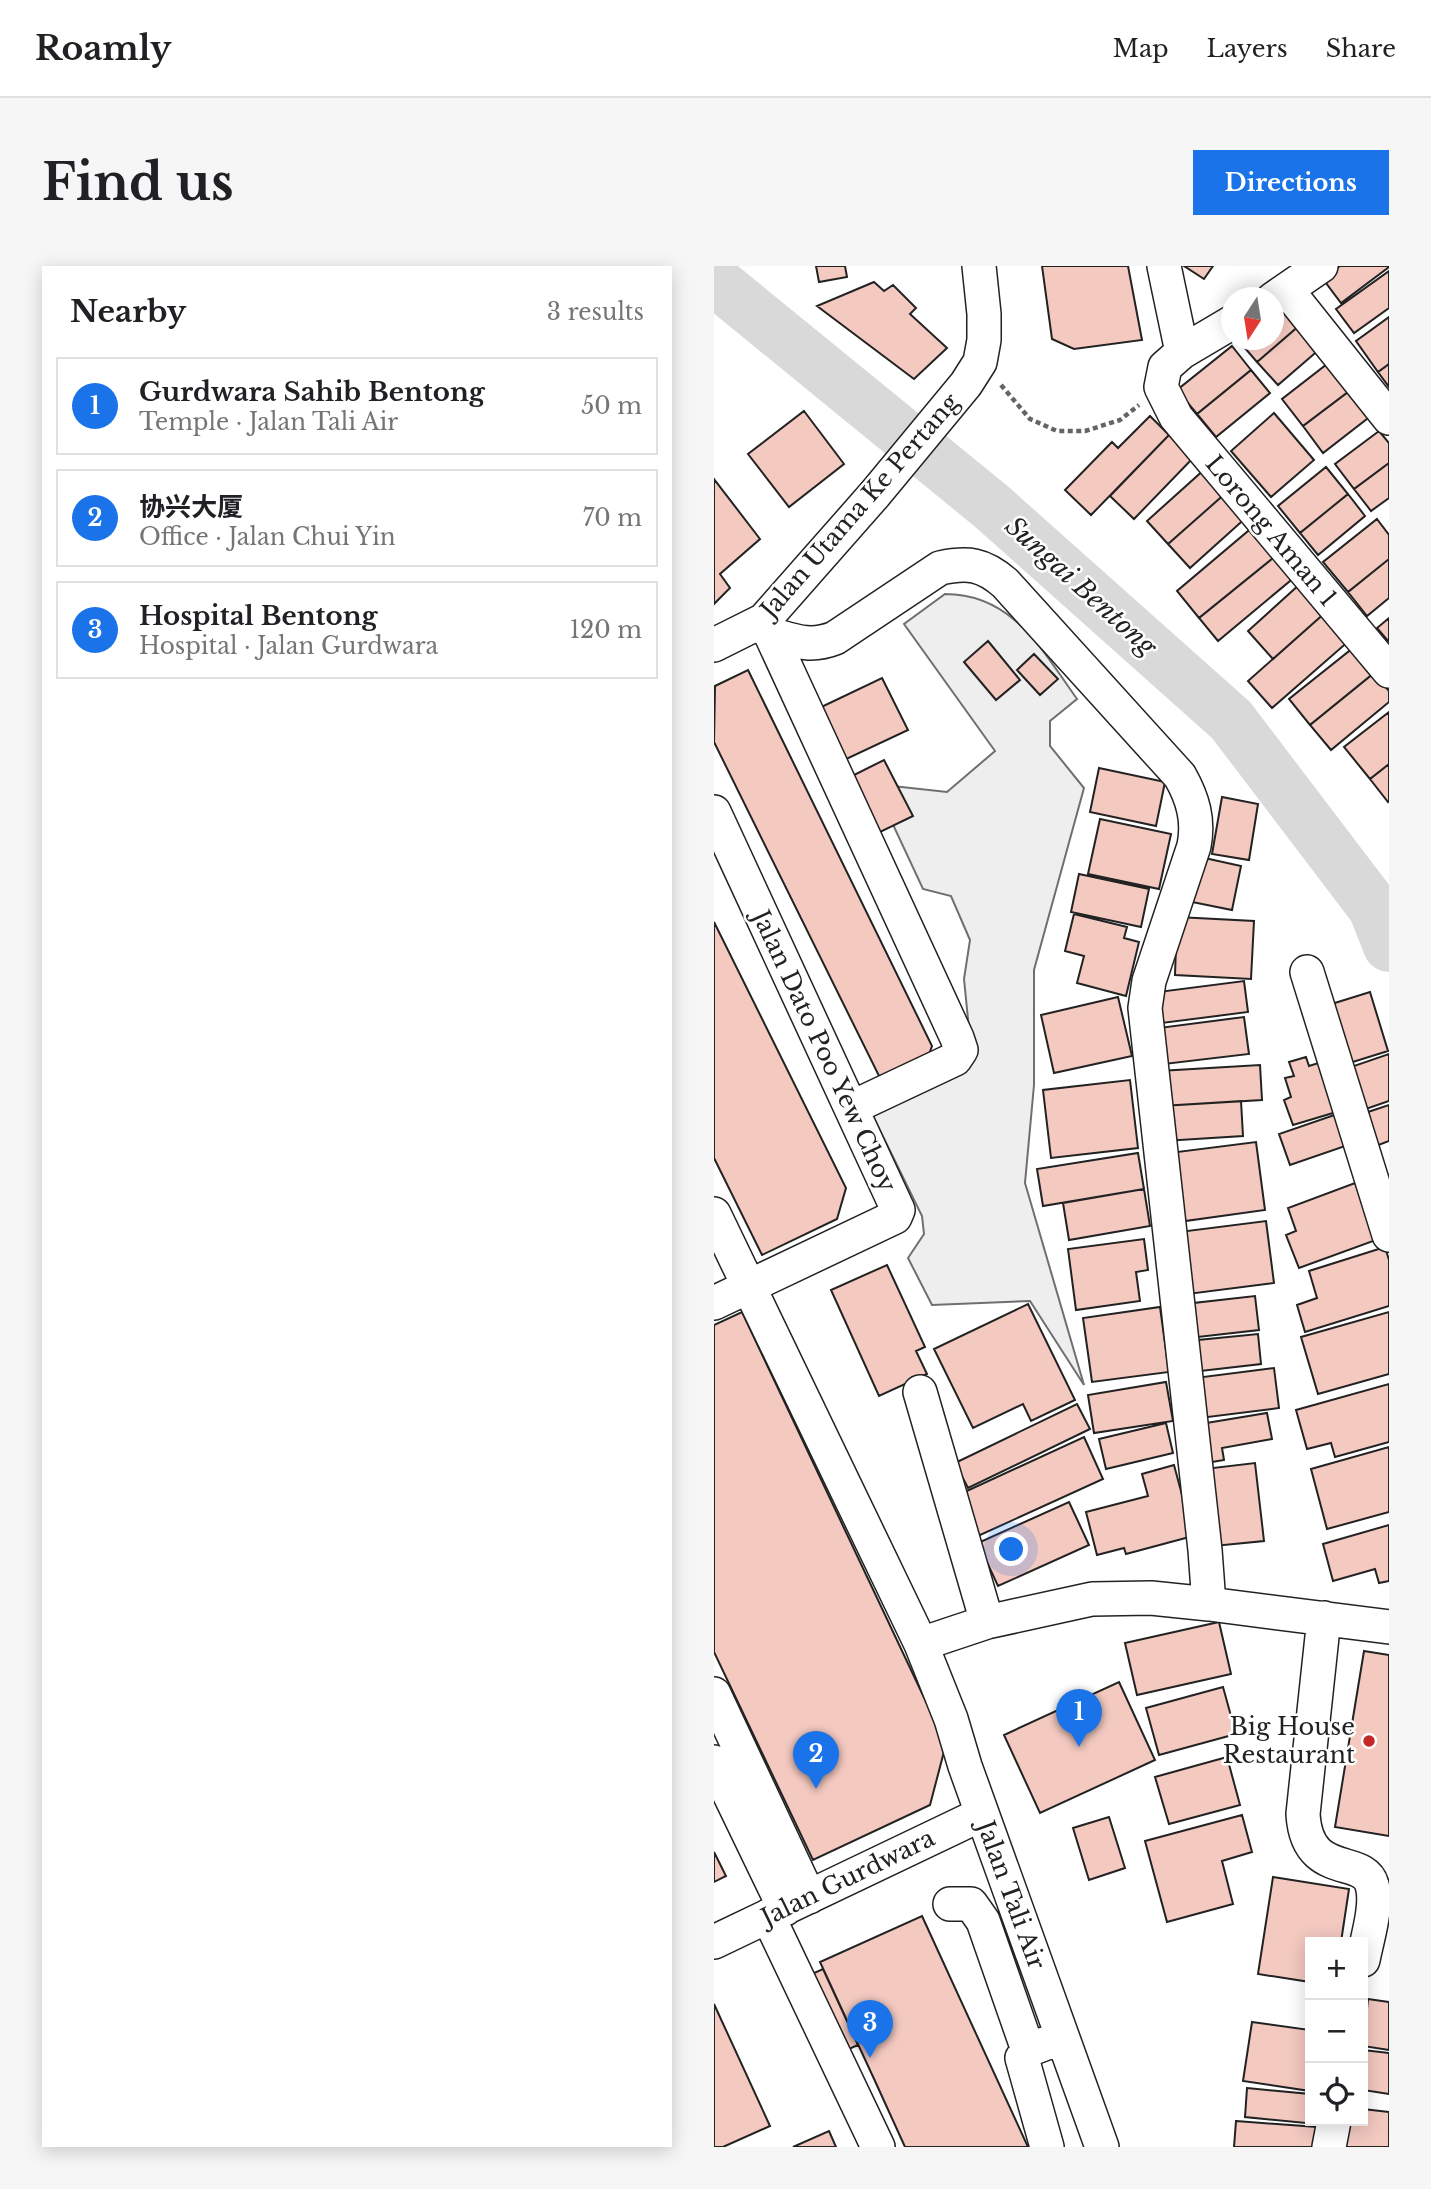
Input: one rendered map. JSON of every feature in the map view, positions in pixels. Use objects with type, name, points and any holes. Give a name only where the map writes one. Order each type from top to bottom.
[{"type":"street","points":[[973,373],[984,314],[979,266]]},
{"type":"street","points":[[1164,266],[1182,352]]},
{"type":"street","points":[[1300,279],[1389,418]]},
{"type":"street","points":[[1161,387],[1164,367],[1182,352],[1221,329]]},
{"type":"street","name":"Jalan Utama Ke Pertang","points":[[714,645],[767,627],[973,373]]},
{"type":"street","name":"Lorong Aman 1","points":[[1161,387],[1175,417],[1389,671]]},
{"type":"street","points":[[767,627],[799,642],[820,644],[835,638],[940,568],[958,564],[977,566],[992,572],[1005,583],[1180,776],[1191,795],[1197,830],[1194,846],[1149,981],[1145,1008],[1209,1604]]},
{"type":"street","points":[[767,627],[946,1012],[961,1050],[955,1059],[851,1108]]},
{"type":"street","name":"Jalan Dato Poo Yew Choy","points":[[714,812],[898,1210],[898,1214],[749,1288]]},
{"type":"street","points":[[1307,972],[1389,1235]]},
{"type":"street","name":"Jalan Tali Air","points":[[714,1214],[921,1644],[951,1718],[982,1814],[1102,2147]]},
{"type":"street","points":[[714,1303],[749,1288]]},
{"type":"street","points":[[920,1392],[987,1622]]},
{"type":"street","points":[[921,1644],[987,1622],[1092,1599],[1151,1598],[1389,1627]]},
{"type":"street","points":[[1324,1618],[1303,1814],[1304,1832],[1310,1844],[1324,1858],[1368,1876],[1374,1900],[1367,1937]]},
{"type":"street","points":[[714,1694],[787,1907],[878,2147]]},
{"type":"street","points":[[714,1762],[787,1907]]},
{"type":"street","name":"Jalan Gurdwara","points":[[714,1942],[982,1814]]},
{"type":"street","points":[[950,1903],[971,1904],[983,1921],[1028,2050]]},
{"type":"street","points":[[1047,2147],[1022,2058],[1028,2050],[1062,2036]]},
{"type":"street","points":[[1329,2147],[1333,2126]]},
{"type":"path","points":[[973,373],[1030,419],[1057,431],[1085,431],[1120,420],[1161,387]]},
{"type":"shaded area","points":[[945,594],[969,597],[1007,614],[1038,644],[1077,699],[1050,721],[1050,746],[1084,788],[1034,970],[1034,1085],[1025,1183],[1084,1385],[1030,1301],[932,1305],[908,1258],[924,1234],[922,1216],[872,1114],[972,1059],[964,979],[970,940],[951,896],[923,889],[874,784],[947,792],[995,751],[904,624]]},
{"type":"building","points":[[816,266],[845,266],[847,277],[819,282]]},
{"type":"building","points":[[1042,266],[1128,266],[1142,340],[1074,349],[1052,339]]},
{"type":"building","points":[[1184,266],[1213,266],[1204,279]]},
{"type":"building","points":[[1340,266],[1389,267],[1341,303],[1323,279]]},
{"type":"building","points":[[1389,271],[1389,308],[1354,333],[1336,309]]},
{"type":"building","points":[[874,282],[884,291],[893,285],[916,308],[910,314],[947,348],[914,379],[817,306]]},
{"type":"building","points":[[1284,306],[1300,325],[1284,339]]},
{"type":"building","points":[[1389,317],[1389,364],[1378,372],[1356,341]]},
{"type":"building","points":[[1300,325],[1321,348],[1278,385],[1257,362],[1271,350],[1284,350],[1284,339]]},
{"type":"building","points":[[1227,350],[1235,350],[1251,370],[1197,414],[1177,390]]},
{"type":"building","points":[[1247,350],[1271,350],[1257,362]]},
{"type":"building","points":[[1331,361],[1352,389],[1303,426],[1282,399]]},
{"type":"building","points":[[1389,364],[1389,387],[1378,372]]},
{"type":"building","points":[[1251,370],[1270,393],[1216,437],[1197,414]]},
{"type":"building","points":[[1352,389],[1372,415],[1323,453],[1303,426]]},
{"type":"building","points":[[804,411],[844,464],[789,507],[748,454]]},
{"type":"building","points":[[1274,413],[1314,460],[1271,497],[1231,451]]},
{"type":"building","points":[[1150,416],[1169,435],[1091,515],[1065,490],[1112,442],[1118,448]]},
{"type":"building","points":[[1379,431],[1389,443],[1389,463],[1354,489],[1335,464]]},
{"type":"building","points":[[1169,435],[1193,458],[1134,519],[1110,496]]},
{"type":"building","points":[[1389,463],[1389,498],[1371,511],[1354,489]]},
{"type":"building","points":[[1326,467],[1348,494],[1300,533],[1278,506]]},
{"type":"building","points":[[1206,468],[1227,492],[1168,544],[1147,521]]},
{"type":"building","points":[[714,479],[760,539],[720,574],[730,588],[714,604]]},
{"type":"building","points":[[1227,492],[1249,515],[1190,568],[1168,544]]},
{"type":"building","points":[[1348,494],[1365,516],[1318,555],[1300,533]]},
{"type":"building","points":[[1377,519],[1389,535],[1389,559],[1348,592],[1323,562]]},
{"type":"building","points":[[1254,526],[1278,554],[1199,618],[1177,591]]},
{"type":"building","points":[[1278,554],[1296,576],[1218,641],[1199,618]]},
{"type":"building","points":[[1389,559],[1389,598],[1367,616],[1348,592]]},
{"type":"building","points":[[1300,584],[1326,612],[1273,659],[1248,631]]},
{"type":"building","points":[[1326,612],[1350,640],[1272,708],[1248,681]]},
{"type":"building","points":[[1389,618],[1389,642],[1377,628]]},
{"type":"building","points":[[988,641],[1020,680],[996,700],[964,662]]},
{"type":"building","points":[[1353,648],[1374,673],[1310,725],[1289,699]]},
{"type":"building","points":[[1034,654],[1058,679],[1040,695],[1017,670]]},
{"type":"building","points":[[748,670],[932,1046],[928,1057],[881,1080],[714,742],[715,686]]},
{"type":"building","points":[[1374,673],[1389,691],[1389,702],[1331,750],[1310,725]]},
{"type":"building","points":[[882,678],[908,730],[840,762],[815,710]]},
{"type":"building","points":[[1389,712],[1389,764],[1370,779],[1344,747]]},
{"type":"building","points":[[884,760],[913,816],[876,834],[848,778]]},
{"type":"building","points":[[1389,764],[1389,801],[1388,802],[1370,779]]},
{"type":"building","points":[[1099,768],[1165,782],[1156,826],[1090,812]]},
{"type":"building","points":[[1222,797],[1258,804],[1249,860],[1212,854]]},
{"type":"building","points":[[1100,819],[1171,834],[1159,889],[1088,874]]},
{"type":"building","points":[[1200,857],[1241,866],[1232,910],[1192,902]]},
{"type":"building","points":[[1079,874],[1149,889],[1141,927],[1071,912]]},
{"type":"building","points":[[1074,914],[1127,927],[1124,938],[1139,942],[1126,996],[1077,983],[1084,956],[1065,951]]},
{"type":"building","points":[[1177,917],[1254,921],[1251,979],[1175,975]]},
{"type":"building","points":[[714,922],[846,1188],[837,1219],[762,1255],[714,1158]]},
{"type":"building","points":[[1244,981],[1248,1012],[1162,1023],[1158,992]]},
{"type":"building","points":[[1370,992],[1388,1051],[1340,1066],[1322,1007]]},
{"type":"building","points":[[1118,997],[1132,1056],[1054,1073],[1041,1015]]},
{"type":"building","points":[[1244,1017],[1249,1054],[1156,1065],[1151,1029]]},
{"type":"building","points":[[1389,1054],[1389,1101],[1360,1111],[1345,1069]]},
{"type":"building","points":[[1306,1057],[1309,1066],[1328,1060],[1343,1110],[1293,1125],[1284,1100],[1291,1097],[1285,1078],[1294,1076],[1289,1062]]},
{"type":"building","points":[[1260,1065],[1262,1100],[1162,1106],[1159,1071]]},
{"type":"building","points":[[1130,1080],[1138,1148],[1051,1158],[1043,1090]]},
{"type":"building","points":[[1241,1101],[1243,1136],[1164,1141],[1162,1106]]},
{"type":"building","points":[[1389,1105],[1389,1141],[1376,1146],[1365,1113]]},
{"type":"building","points":[[1346,1111],[1357,1142],[1290,1165],[1279,1134]]},
{"type":"building","points":[[1256,1142],[1265,1210],[1178,1222],[1169,1153]]},
{"type":"building","points":[[1138,1153],[1144,1189],[1043,1206],[1037,1169]]},
{"type":"building","points":[[1355,1183],[1376,1240],[1299,1268],[1286,1235],[1296,1231],[1288,1208]]},
{"type":"building","points":[[1144,1189],[1150,1226],[1069,1240],[1063,1203]]},
{"type":"building","points":[[1266,1221],[1274,1283],[1188,1294],[1179,1232]]},
{"type":"building","points":[[1144,1239],[1148,1270],[1136,1272],[1140,1301],[1076,1310],[1068,1249]]},
{"type":"building","points":[[1385,1247],[1389,1260],[1389,1306],[1305,1332],[1297,1305],[1317,1298],[1309,1271]]},
{"type":"building","points":[[887,1265],[925,1347],[916,1351],[927,1374],[879,1396],[831,1290]]},
{"type":"building","points":[[1255,1296],[1259,1330],[1189,1338],[1185,1304]]},
{"type":"building","points":[[1028,1304],[1075,1400],[1031,1421],[1023,1404],[973,1428],[934,1349]]},
{"type":"building","points":[[1160,1307],[1169,1372],[1092,1382],[1083,1318]]},
{"type":"building","points":[[742,1312],[946,1744],[930,1805],[813,1860],[714,1652],[714,1325]]},
{"type":"building","points":[[1389,1312],[1389,1374],[1318,1394],[1301,1337]]},
{"type":"building","points":[[1258,1334],[1261,1364],[1192,1372],[1188,1341]]},
{"type":"building","points":[[1274,1368],[1279,1408],[1200,1418],[1195,1378]]},
{"type":"building","points":[[1166,1382],[1173,1421],[1094,1433],[1088,1395]]},
{"type":"building","points":[[1389,1384],[1389,1442],[1335,1457],[1331,1443],[1307,1449],[1296,1410]]},
{"type":"building","points":[[1077,1404],[1090,1429],[968,1488],[955,1463]]},
{"type":"building","points":[[1267,1413],[1272,1439],[1222,1448],[1224,1460],[1200,1464],[1194,1425]]},
{"type":"building","points":[[1166,1423],[1173,1453],[1106,1469],[1099,1439]]},
{"type":"building","points":[[1084,1437],[1103,1479],[978,1536],[958,1495]]},
{"type":"building","points":[[1389,1447],[1389,1512],[1327,1529],[1311,1469]]},
{"type":"building","points":[[1255,1463],[1264,1541],[1214,1546],[1204,1469]]},
{"type":"building","points":[[1174,1465],[1193,1536],[1126,1554],[1124,1548],[1097,1555],[1086,1512],[1148,1496],[1142,1474]]},
{"type":"building","points":[[1069,1502],[1089,1545],[998,1586],[978,1543]]},
{"type":"building","points":[[1389,1525],[1389,1581],[1379,1583],[1375,1569],[1333,1581],[1323,1544]]},
{"type":"building","points":[[1219,1622],[1231,1674],[1137,1695],[1125,1643]]},
{"type":"building","name":"Big House Restaurant","points":[[1364,1651],[1389,1655],[1389,1836],[1335,1827]]},
{"type":"building","points":[[1119,1682],[1155,1760],[1040,1813],[1004,1735]]},
{"type":"building","points":[[1223,1687],[1236,1734],[1159,1755],[1146,1708]]},
{"type":"building","points":[[1227,1757],[1240,1805],[1169,1824],[1155,1777]]},
{"type":"building","points":[[1242,1815],[1252,1852],[1222,1861],[1233,1904],[1167,1922],[1145,1841]]},
{"type":"building","points":[[1109,1817],[1125,1868],[1089,1880],[1073,1828]]},
{"type":"building","points":[[714,1852],[726,1876],[714,1882]]},
{"type":"building","points":[[1273,1877],[1349,1889],[1342,1937],[1305,1937],[1305,1981],[1258,1974]]},
{"type":"building","points":[[922,1916],[1028,2147],[905,2147],[820,1962]]},
{"type":"building","points":[[823,1969],[858,2045],[820,2062],[785,1986]]},
{"type":"building","points":[[1368,1999],[1389,2002],[1389,2050],[1368,2047]]},
{"type":"building","points":[[714,2004],[770,2126],[723,2147],[714,2147]]},
{"type":"building","points":[[1252,2022],[1305,2029],[1305,2090],[1243,2081]]},
{"type":"building","points":[[1368,2051],[1389,2053],[1389,2094],[1368,2091]]},
{"type":"building","points":[[1247,2088],[1305,2094],[1305,2123],[1245,2117]]},
{"type":"building","points":[[1368,2110],[1389,2112],[1389,2147],[1345,2147],[1347,2126],[1368,2126]]},
{"type":"building","points":[[1236,2121],[1317,2127],[1316,2147],[1234,2147]]},
{"type":"building","points":[[829,2131],[836,2147],[793,2147]]},
{"type":"waterway","name":"Sungai Bentong","points":[[714,280],[992,507],[1231,720],[1374,908],[1389,946]]},
{"type":"place","name":"Big House Restaurant","points":[[1369,1741]]},
{"type":"place","name":"Gurdwara Sahib Bentong","points":[[1079,1747]]},
{"type":"place","name":"协兴大厦","points":[[816,1789]]},
{"type":"place","name":"Hospital Bentong","points":[[870,2058]]}]
